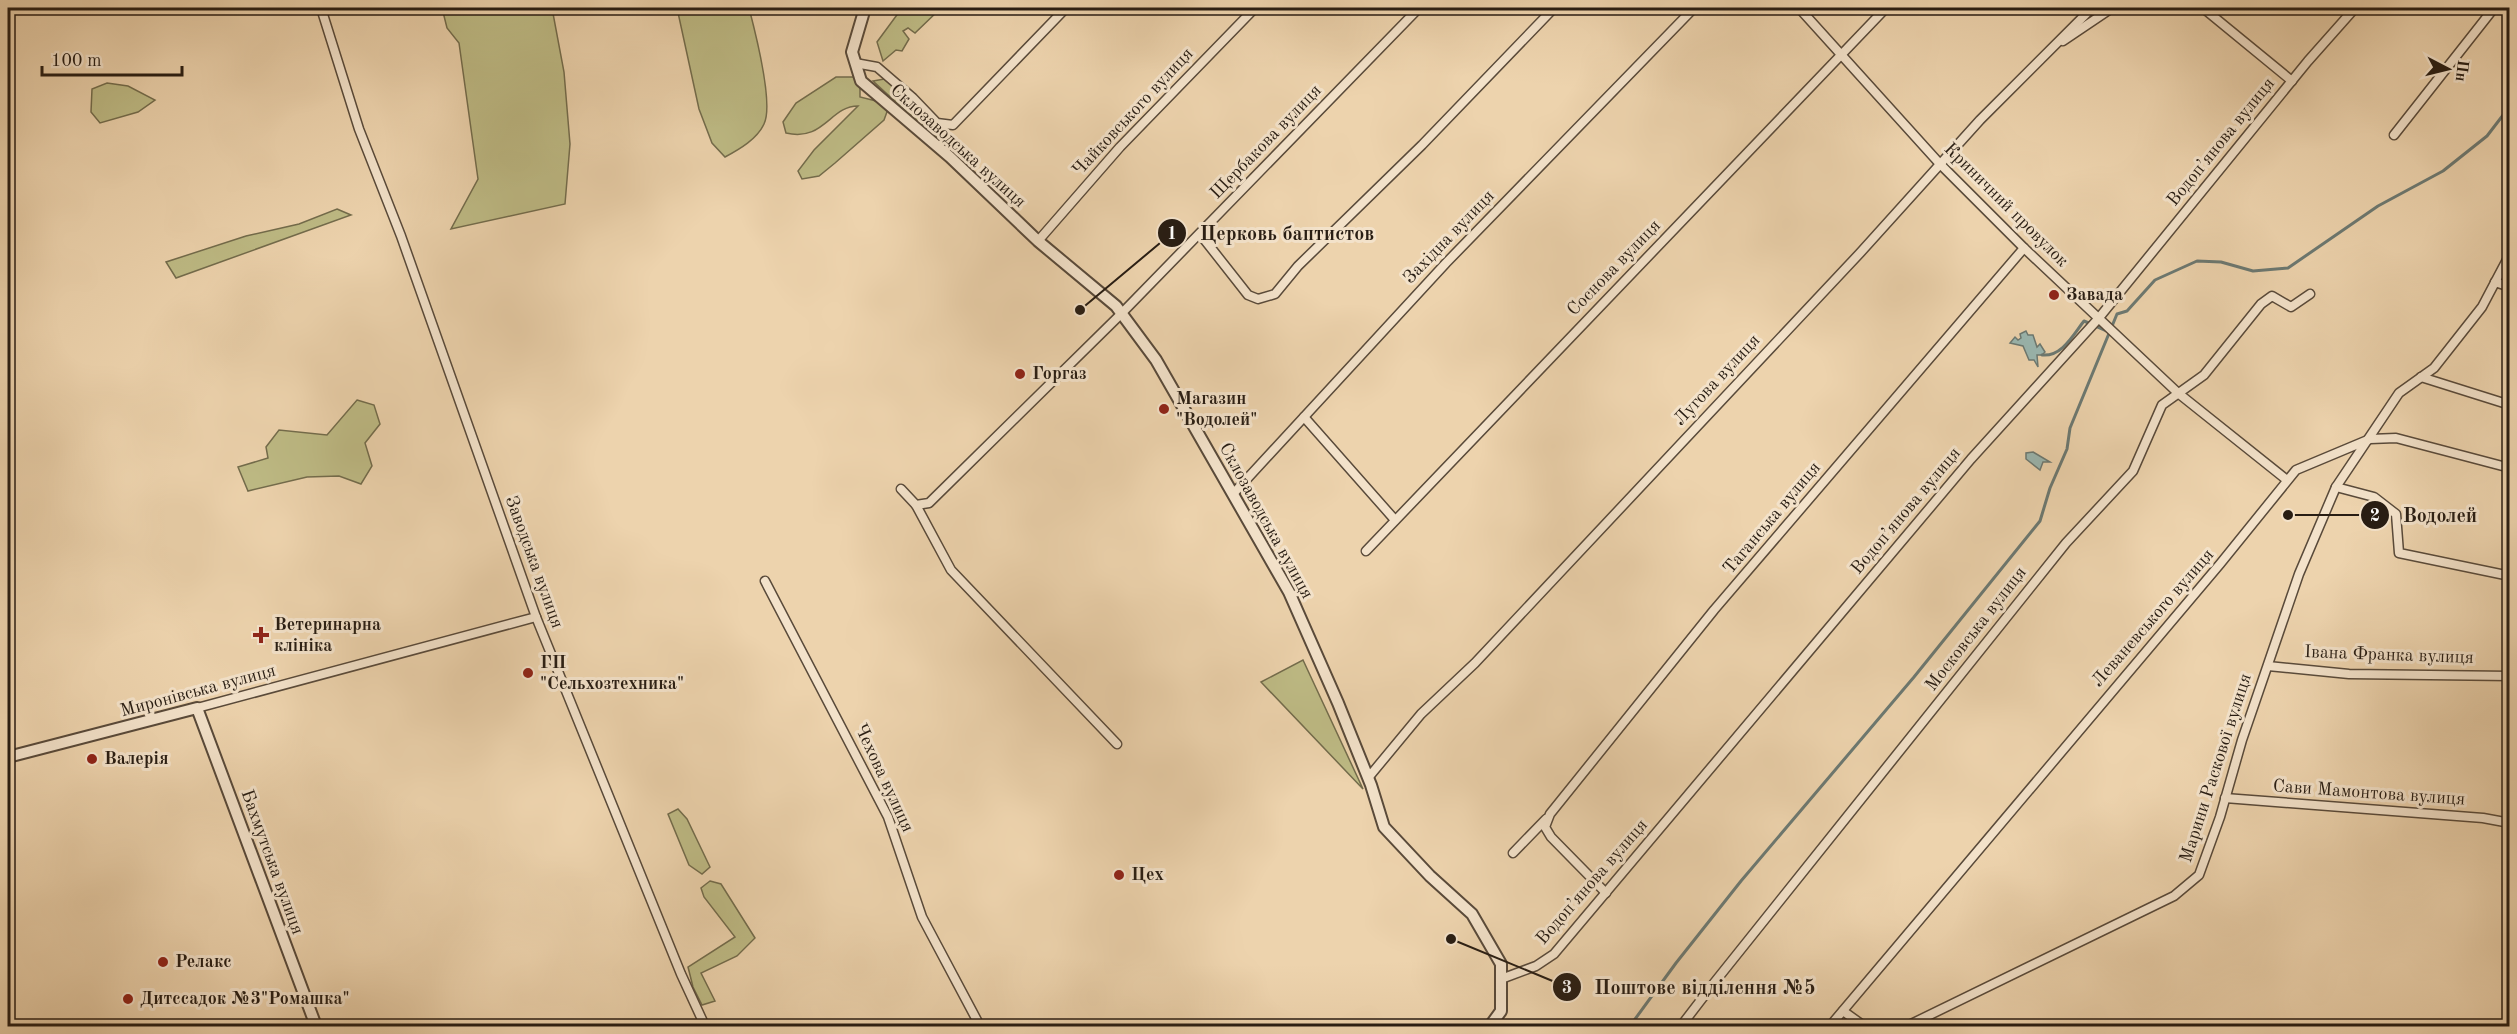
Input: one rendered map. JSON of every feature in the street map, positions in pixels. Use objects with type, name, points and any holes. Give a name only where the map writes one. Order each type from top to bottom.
[{"type":"street","name":"Заводська вулиця","points":[[321,8],[359,129],[401,236],[536,617],[681,974],[705,1026]]},
{"type":"street","points":[[865,8],[854,58],[877,67],[913,98],[937,123],[953,125],[1066,8]]},
{"type":"street","name":"Чайковського вулиця","points":[[1038,241],[1120,147],[1255,8]]},
{"type":"street","name":"Щербакова вулиця","points":[[915,504],[929,503],[1121,314],[1419,8]]},
{"type":"street","points":[[1200,234],[1248,295],[1258,299],[1275,294],[1298,266],[1422,145],[1554,8]]},
{"type":"street","name":"Західна вулиця","points":[[1233,494],[1446,263],[1694,8]]},
{"type":"street","name":"Криничний провулок","points":[[1799,8],[1940,164],[2024,248],[2178,393],[2288,480]]},
{"type":"street","name":"Соснова вулиця","points":[[1366,551],[1886,8]]},
{"type":"street","name":"Лугова вулиця","points":[[1368,778],[1421,714],[1475,663],[1860,253],[1980,120],[2092,8]]},
{"type":"street","points":[[2045,54],[2112,8]]},
{"type":"street","points":[[2203,8],[2292,81]]},
{"type":"street","name":"Водоп’янова вулиця","points":[[1501,980],[1536,966],[1554,954],[1971,459],[2098,319],[2292,81],[2355,8]]},
{"type":"street","points":[[2394,135],[2494,8]]},
{"type":"street","name":"Склозаводська вулиця","points":[[854,58],[861,81],[950,157],[1038,241],[1116,306],[1156,360],[1289,592],[1338,703],[1368,778],[1384,827],[1430,876],[1472,914],[1501,964],[1501,980]]},
{"type":"street","name":"Таганська вулиця","points":[[1513,854],[1550,814],[1714,610],[2024,248]]},
{"type":"street","points":[[2370,439],[2399,393],[2434,368],[2482,306],[2510,254]]},
{"type":"street","points":[[2495,282],[2510,287]]},
{"type":"street","name":"Московська вулиця","points":[[1681,1026],[2066,543],[2133,471],[2162,405],[2204,375],[2261,304],[2272,296],[2291,307],[2310,294]]},
{"type":"street","points":[[2421,377],[2510,405]]},
{"type":"street","points":[[1304,417],[1395,520]]},
{"type":"street","points":[[2370,439],[2396,438],[2510,468]]},
{"type":"street","name":"Леваневського вулиця","points":[[1830,1026],[2091,714],[2220,564],[2296,470],[2370,439]]},
{"type":"street","name":"Марини Раскової вулиця","points":[[1907,1026],[2174,896],[2199,875],[2299,574],[2336,487],[2370,439]]},
{"type":"street","points":[[2336,487],[2373,497],[2396,514],[2399,554],[2510,576]]},
{"type":"street","points":[[901,489],[915,504],[951,570],[1117,744]]},
{"type":"street","name":"Чехова вулиця","points":[[765,581],[888,817],[922,917],[980,1026]]},
{"type":"street","name":"Миронівська вулиця","points":[[8,758],[536,617]]},
{"type":"street","name":"Івана Франка вулиця","points":[[2268,666],[2349,674],[2510,676]]},
{"type":"street","name":"Бахмутська вулиця","points":[[197,708],[316,1026]]},
{"type":"street","name":"Сави Мамонтова вулиця","points":[[2225,798],[2483,818],[2510,823]]},
{"type":"street","points":[[1550,814],[1545,826],[1551,837],[1606,893]]},
{"type":"street","points":[[1490,1026],[1501,1011],[1501,980]]},
{"type":"street","points":[[1843,1011],[1864,1026]]},
{"type":"shaded area","points":[[442,8],[552,8],[564,72],[570,144],[565,204],[451,229],[478,179],[459,43],[447,28]]},
{"type":"shaded area","points":[[677,8],[749,8],[765,85],[766,114],[764,124],[753,139],[725,157],[712,143],[699,109]]},
{"type":"shaded area","points":[[902,8],[941,8],[915,33],[908,28],[903,31],[909,39],[902,51],[896,50],[883,61],[877,42]]},
{"type":"shaded area","points":[[836,77],[853,77],[860,83],[860,97],[876,101],[888,109],[884,120],[835,163],[819,176],[802,179],[798,171],[814,150],[858,106],[840,111],[809,133],[786,133],[783,122],[796,103]]},
{"type":"shaded area","points":[[890,78],[903,93],[903,98],[946,132],[935,138],[873,81]]},
{"type":"shaded area","points":[[107,83],[128,86],[155,100],[138,112],[100,123],[91,112],[92,89]]},
{"type":"shaded area","points":[[337,209],[351,215],[176,278],[166,262],[246,236],[299,224]]},
{"type":"shaded area","points":[[357,400],[374,405],[380,424],[365,443],[372,466],[361,484],[339,476],[307,477],[248,491],[238,467],[268,458],[266,447],[279,430],[327,435]]},
{"type":"shaded area","points":[[1303,660],[1363,789],[1261,682]]},
{"type":"shaded area","points":[[678,809],[687,819],[710,867],[702,874],[689,865],[668,814]]},
{"type":"shaded area","points":[[710,881],[721,884],[755,938],[737,956],[701,973],[715,1001],[702,1005],[693,987],[688,967],[735,937],[704,897],[701,888]]},
{"type":"water","points":[[2026,331],[2028,335],[2033,335],[2037,347],[2040,344],[2045,352],[2037,355],[2038,367],[2034,360],[2029,360],[2023,346],[2010,343],[2015,337],[2018,340],[2021,338],[2020,334]]},
{"type":"water","points":[[2033,452],[2050,462],[2043,462],[2040,470],[2026,459],[2026,453]]},
{"type":"waterway","points":[[1630,1026],[1741,881],[1914,677],[2040,521],[2050,488],[2067,449],[2070,428],[2117,314],[2127,311],[2155,280],[2197,261],[2221,262],[2253,271],[2288,268],[2378,206],[2443,171],[2487,136],[2510,106]]},
{"type":"waterway","points":[[2042,355],[2049,355],[2061,349],[2084,321],[2107,331]]},
{"type":"place","name":"Завада","points":[[2054,295]]},
{"type":"place","name":"Церковь баптистов","points":[[1080,310]]},
{"type":"place","name":"Горгаз","points":[[1020,374]]},
{"type":"place","name":"Магазин \"Водолей\"","points":[[1164,409]]},
{"type":"place","name":"Водолей","points":[[2288,515]]},
{"type":"place","name":"Ветеринарна клініка","points":[[261,635]]},
{"type":"place","name":"ГП \"Сельхозтехника\"","points":[[528,673]]},
{"type":"place","name":"Валерія","points":[[92,759]]},
{"type":"place","name":"Цех","points":[[1119,875]]},
{"type":"place","name":"Поштове відділення №5","points":[[1451,939]]},
{"type":"place","name":"Релакс","points":[[163,962]]},
{"type":"place","name":"Дитссадок №3\"Ромашка\"","points":[[128,999]]}]
